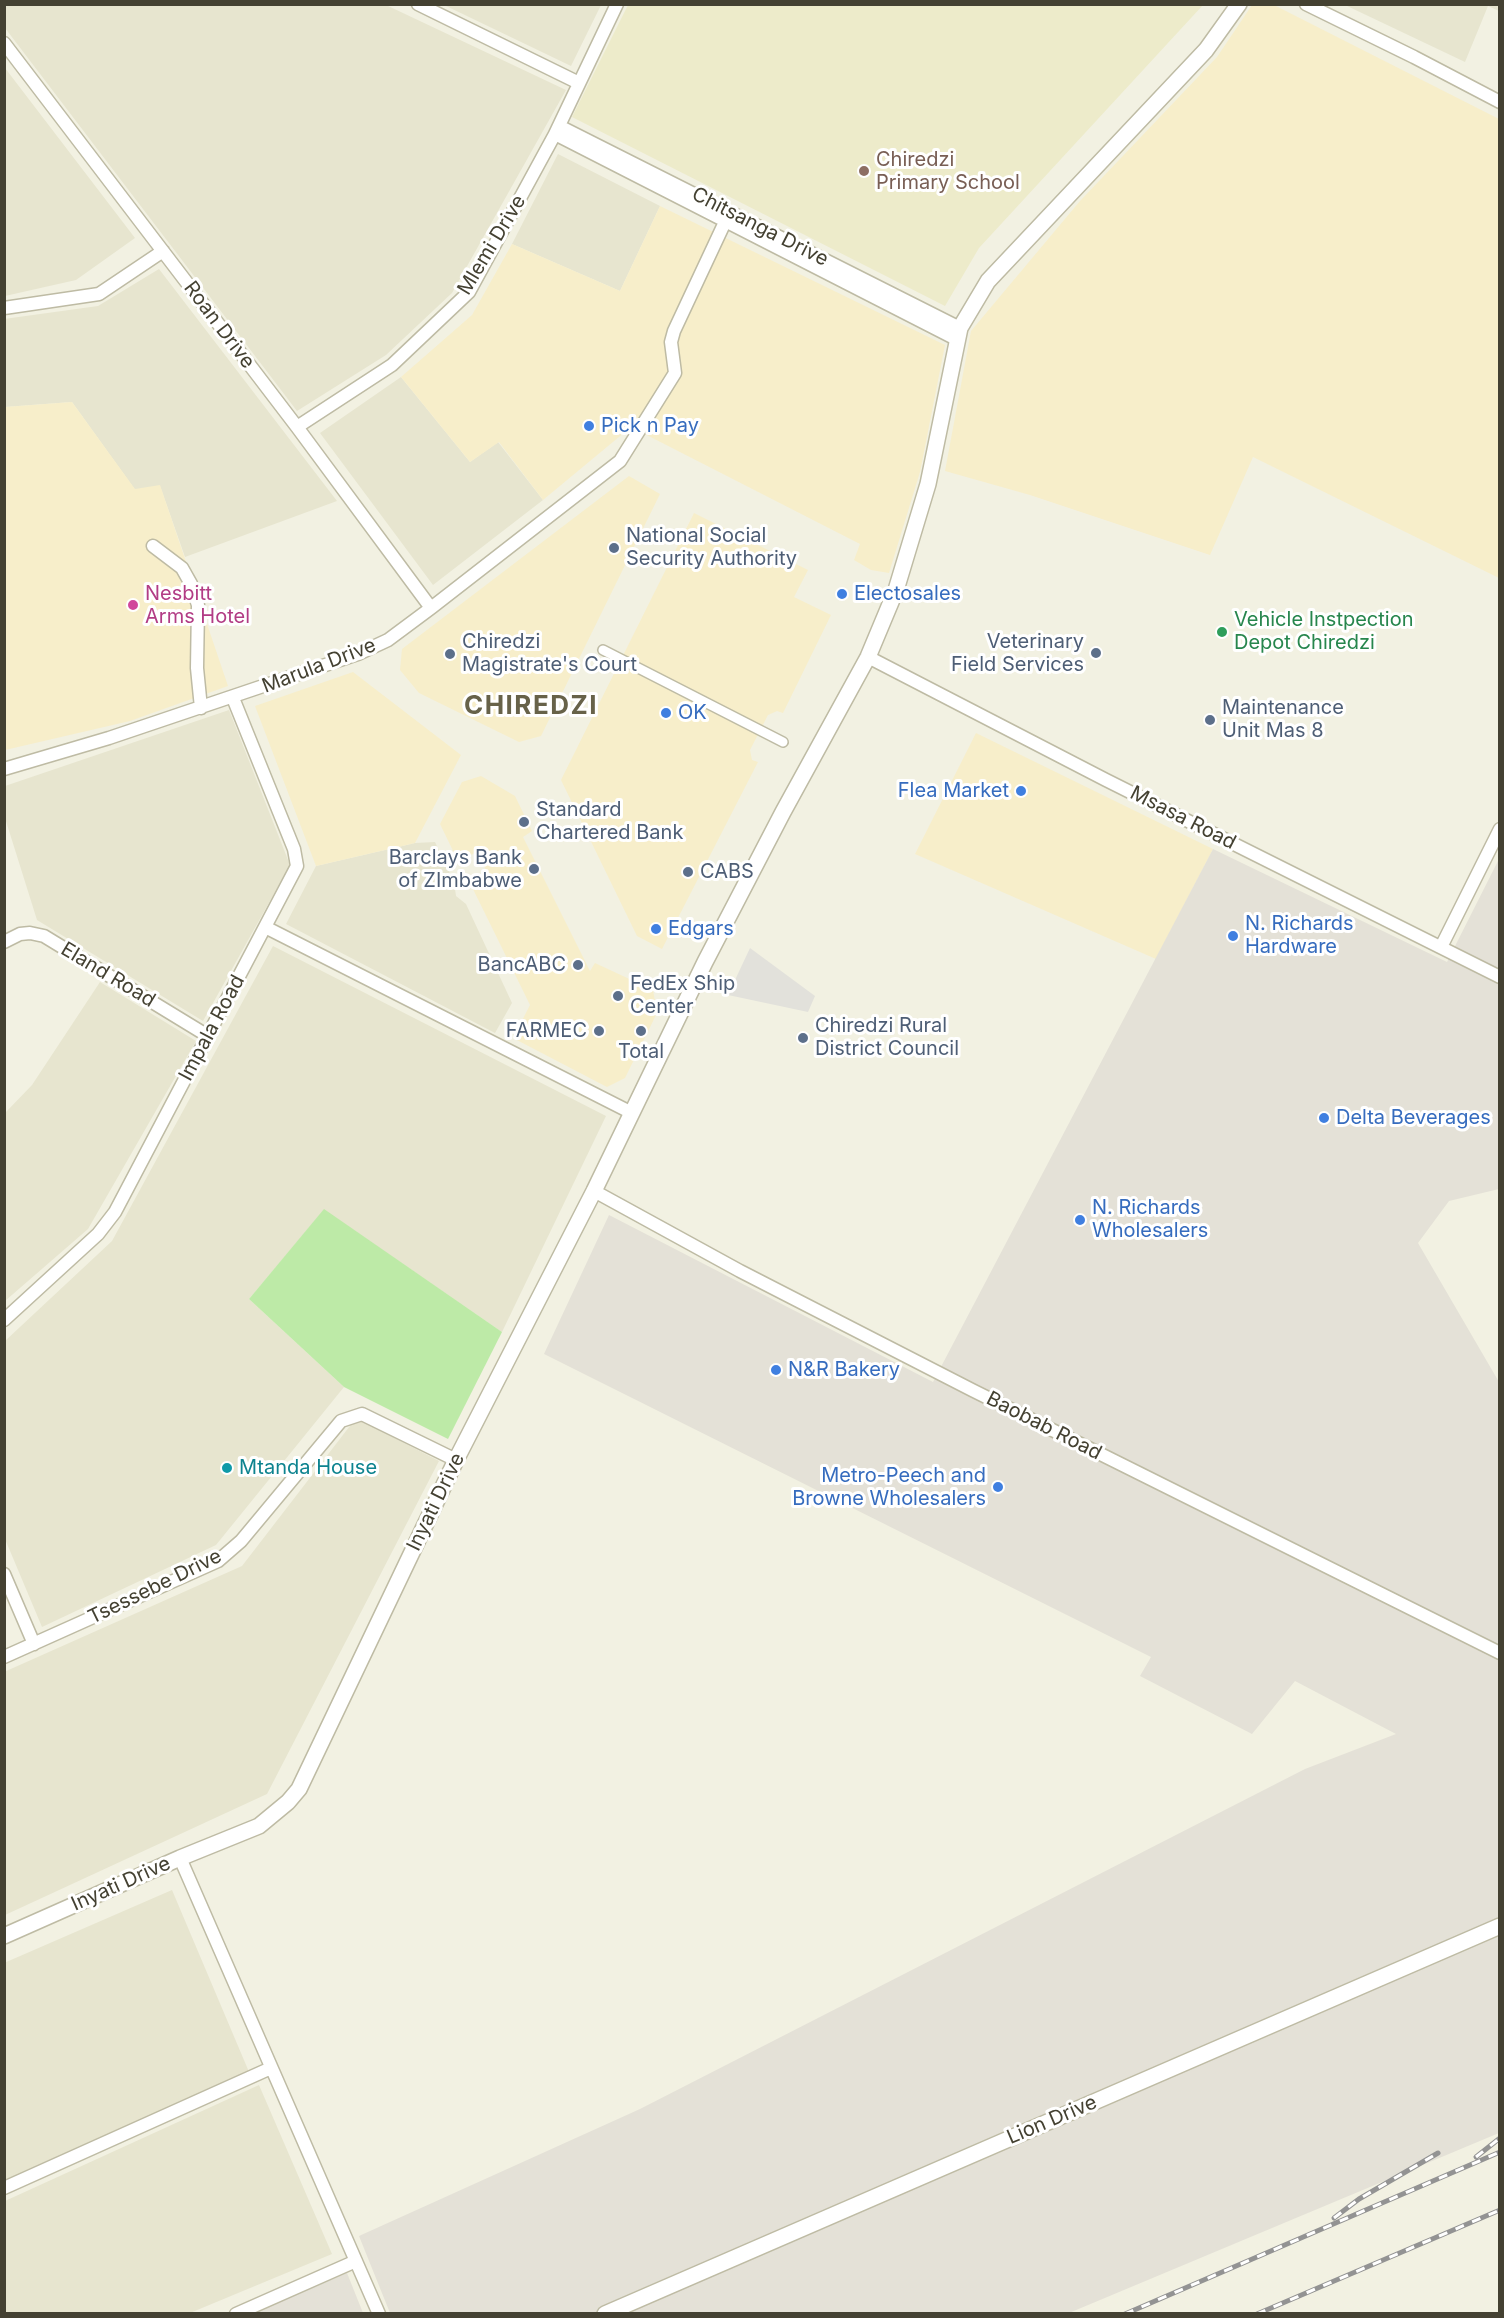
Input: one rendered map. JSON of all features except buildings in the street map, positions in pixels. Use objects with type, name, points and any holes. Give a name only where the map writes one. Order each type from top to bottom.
[{"type":"street","points":[[418,4],[579,83]]},
{"type":"street","name":"Mlemi Drive","points":[[297,427],[392,365],[469,292],[557,130],[617,4]]},
{"type":"street","name":"Inyati Drive","points":[[4,1936],[180,1858],[259,1826],[288,1802],[299,1789],[456,1460],[594,1191],[705,962],[783,812],[868,657],[896,590],[928,484],[959,334],[988,281],[1206,50],[1239,4]]},
{"type":"street","points":[[1306,4],[1500,102]]},
{"type":"street","name":"Roan Drive","points":[[4,44],[164,251],[431,608]]},
{"type":"street","points":[[557,130],[725,222],[959,334]]},
{"type":"street","name":"Chitsanga Drive","points":[[557,130],[959,334]]},
{"type":"street","name":"Marula Drive","points":[[4,769],[234,698],[358,654],[388,640],[431,608],[620,460],[675,373],[671,342],[674,331],[725,222]]},
{"type":"street","points":[[4,308],[99,294],[164,251]]},
{"type":"street","points":[[153,546],[182,568],[191,584],[198,605],[197,668],[201,708]]},
{"type":"street","points":[[603,650],[783,742]]},
{"type":"street","name":"Msasa Road","points":[[868,657],[1106,780],[1500,976]]},
{"type":"street","name":"Impala Road","points":[[4,1320],[98,1234],[115,1212],[267,928],[297,866],[297,859],[234,698]]},
{"type":"street","points":[[1441,948],[1500,829]]},
{"type":"street","points":[[267,928],[632,1113]]},
{"type":"street","name":"Eland Road","points":[[4,942],[20,934],[30,933],[44,936],[208,1036]]},
{"type":"street","name":"Baobab Road","points":[[594,1191],[740,1271],[982,1395],[1500,1653]]},
{"type":"street","name":"Tsessebe Drive","points":[[4,1657],[218,1561],[241,1542],[341,1422],[362,1414],[456,1460]]},
{"type":"street","points":[[4,1574],[34,1644]]},
{"type":"street","points":[[180,1858],[379,2313]]},
{"type":"street","name":"Lion Drive","points":[[605,2313],[1500,1926]]},
{"type":"street","points":[[4,2188],[271,2068]]},
{"type":"street","points":[[236,2313],[356,2261]]},
{"type":"shaded area","points":[[5,4],[386,5],[566,90],[452,293],[386,355],[297,411],[5,28]]},
{"type":"shaded area","name":"Chiredzi Primary School","points":[[628,4],[1203,5],[979,248],[945,306],[572,117]]},
{"type":"shaded area","points":[[1499,4],[1499,11],[1488,6],[1465,62],[1345,5]]},
{"type":"shaded area","points":[[444,5],[601,5],[571,66]]},
{"type":"shaded area","points":[[1252,5],[1274,5],[1499,119],[1499,578],[1253,457],[1210,555],[1030,495],[945,471],[971,331],[1080,201],[1217,57]]},
{"type":"shaded area","points":[[5,68],[135,238],[76,280],[5,296]]},
{"type":"shaded area","points":[[558,154],[660,206],[620,291],[512,244]]},
{"type":"shaded area","points":[[660,206],[945,345],[920,472],[889,573],[871,570],[854,560],[860,544],[631,427],[543,500],[499,442],[470,462],[401,377],[472,315],[512,244],[620,291]]},
{"type":"shaded area","points":[[159,269],[337,501],[185,557],[160,486],[135,490],[72,402],[5,407],[4,319],[98,306]]},
{"type":"shaded area","points":[[401,377],[470,462],[498,442],[543,500],[433,585],[320,433]]},
{"type":"shaded area","points":[[72,402],[135,489],[160,485],[228,686],[130,721],[5,750],[5,407]]},
{"type":"shaded area","points":[[629,476],[660,494],[541,736],[519,742],[419,693],[400,670],[402,649]]},
{"type":"shaded area","points":[[694,513],[808,570],[794,597],[831,615],[783,713],[777,711],[768,715],[750,750],[752,760],[758,762],[662,949],[637,936],[561,780]]},
{"type":"shaded area","points":[[353,672],[461,755],[415,843],[316,866],[255,706]]},
{"type":"shaded area","points":[[229,710],[290,865],[203,1021],[37,920],[5,818],[5,786]]},
{"type":"shaded area","name":"Flea Market","points":[[976,733],[1213,849],[1156,959],[915,854]]},
{"type":"shaded area","points":[[481,776],[515,796],[532,831],[523,837],[590,971],[595,963],[653,990],[657,1013],[625,1078],[607,1087],[513,1038],[530,1005],[471,885],[489,876],[477,852],[458,861],[440,824],[462,782]]},
{"type":"shaded area","points":[[435,842],[454,882],[456,896],[466,904],[512,1003],[495,1033],[286,924],[316,866],[415,843]]},
{"type":"shaded area","points":[[1213,849],[1447,962],[1499,859],[1499,1189],[1449,1201],[1418,1243],[1499,1382],[1499,2133],[1069,2313],[390,2313],[359,2236],[640,2109],[1305,1769],[1396,1734],[1295,1681],[1252,1734],[1140,1676],[1151,1657],[544,1354],[609,1215],[933,1382]]},
{"type":"shaded area","points":[[273,946],[606,1116],[502,1332],[324,1210],[249,1299],[344,1387],[216,1545],[42,1627],[5,1539],[5,1341],[112,1241]]},
{"type":"shaded area","points":[[750,948],[815,996],[808,1012],[728,995]]},
{"type":"shaded area","points":[[100,982],[196,1041],[88,1229],[5,1301],[5,1110],[6,1112],[32,1085]]},
{"type":"shaded area","points":[[356,1418],[439,1461],[267,1794],[5,1915],[4,1672],[242,1566]]},
{"type":"shaded area","points":[[172,1890],[252,2079],[5,2187],[4,1963]]},
{"type":"shaded area","points":[[259,2085],[332,2254],[190,2313],[5,2313],[5,2201]]},
{"type":"shaded area","points":[[347,2273],[363,2313],[253,2313]]},
{"type":"green space","points":[[324,1209],[502,1332],[448,1439],[344,1387],[249,1299]]},
{"type":"railway","points":[[1476,2157],[1500,2138]]},
{"type":"railway","points":[[1125,2314],[1500,2152]]},
{"type":"railway","points":[[1334,2218],[1359,2199],[1438,2153]]},
{"type":"railway","points":[[1257,2314],[1500,2210]]},
{"type":"place","name":"Chiredzi Primary School","points":[[864,171]]},
{"type":"place","name":"Pick n Pay","points":[[589,426]]},
{"type":"place","name":"National Social Security Authority","points":[[614,548]]},
{"type":"place","name":"Electosales","points":[[842,594]]},
{"type":"place","name":"Nesbitt Arms Hotel","points":[[133,605]]},
{"type":"place","name":"Vehicle Instpection Depot Chiredzi","points":[[1222,632]]},
{"type":"place","name":"Veterinary Field Services","points":[[1096,653]]},
{"type":"place","name":"Chiredzi Magistrate's Court","points":[[450,654]]},
{"type":"place","name":"OK","points":[[666,713]]},
{"type":"place","name":"Maintenance Unit Mas 8","points":[[1210,720]]},
{"type":"place","name":"Flea Market","points":[[1021,791]]},
{"type":"place","name":"Standard Chartered Bank","points":[[524,822]]},
{"type":"place","name":"Barclays Bank of ZImbabwe","points":[[534,869]]},
{"type":"place","name":"CABS","points":[[688,872]]},
{"type":"place","name":"Edgars","points":[[656,929]]},
{"type":"place","name":"N. Richards Hardware","points":[[1233,936]]},
{"type":"place","name":"BancABC","points":[[578,965]]},
{"type":"place","name":"FedEx Ship Center","points":[[618,996]]},
{"type":"place","name":"FARMEC","points":[[599,1031]]},
{"type":"place","name":"Total","points":[[641,1031]]},
{"type":"place","name":"Chiredzi Rural District Council","points":[[803,1038]]},
{"type":"place","name":"Delta Beverages","points":[[1324,1118]]},
{"type":"place","name":"N. Richards Wholesalers","points":[[1080,1220]]},
{"type":"place","name":"N&R Bakery","points":[[776,1370]]},
{"type":"place","name":"Mtanda House","points":[[227,1468]]},
{"type":"place","name":"Metro-Peech and Browne Wholesalers","points":[[998,1487]]},
{"type":"district","name":"CHIREDZI","points":[[531,706]]}]
